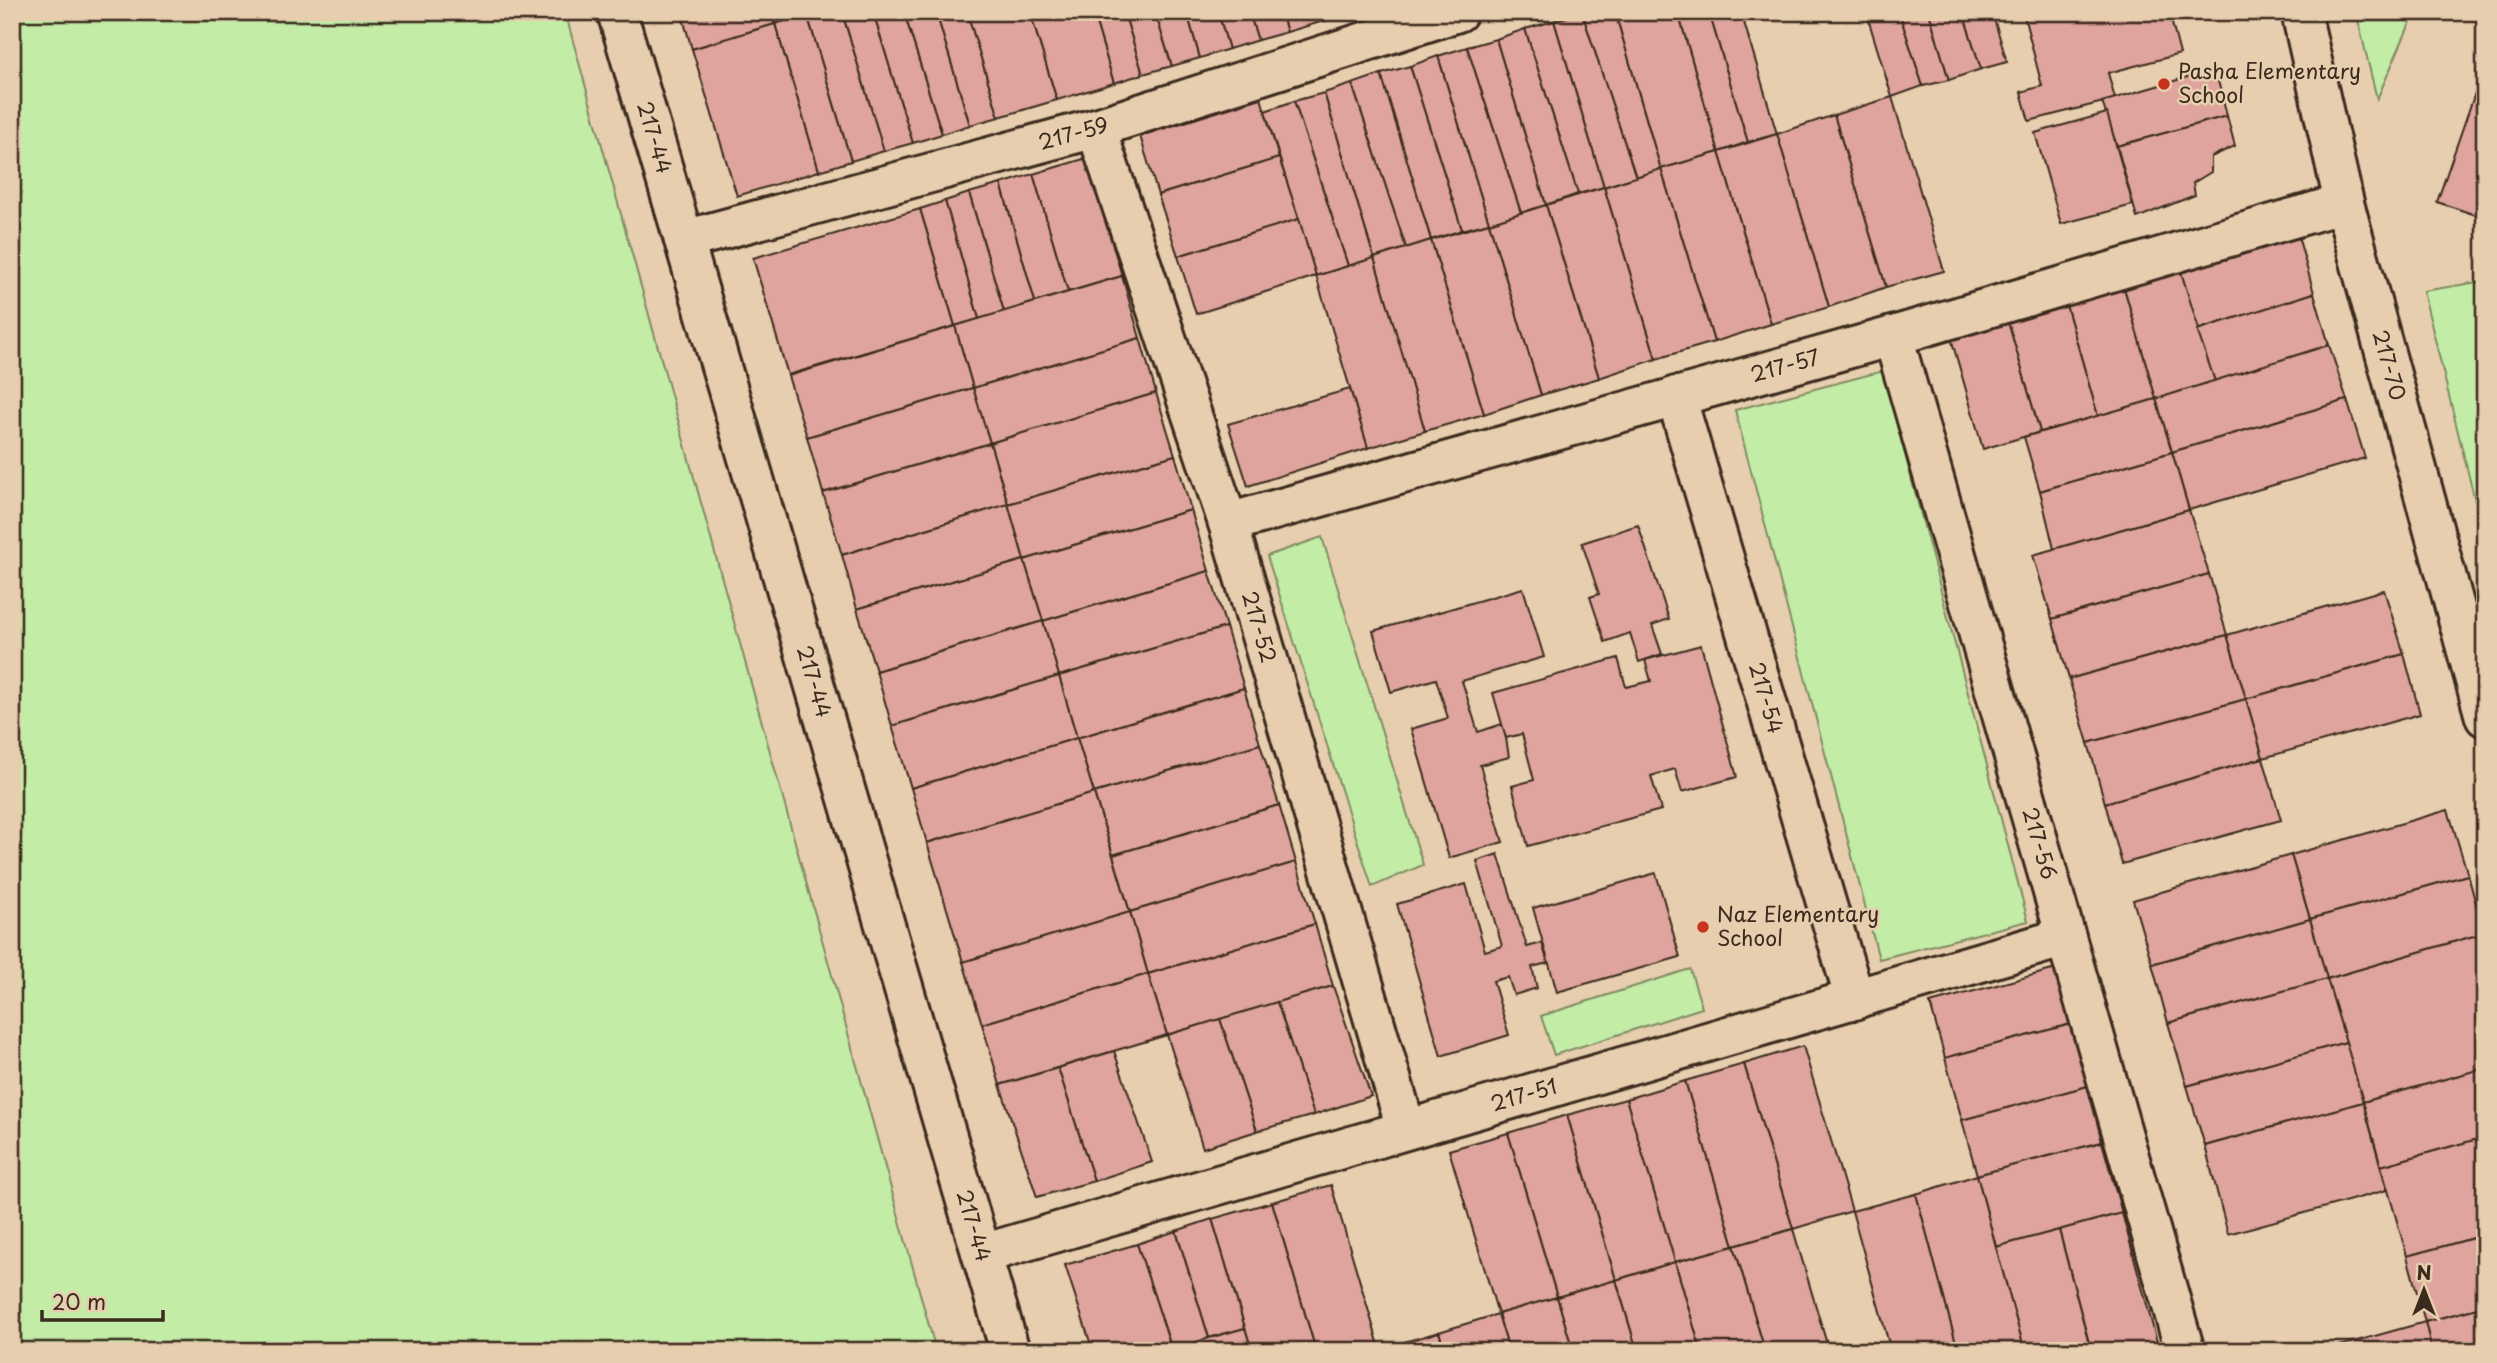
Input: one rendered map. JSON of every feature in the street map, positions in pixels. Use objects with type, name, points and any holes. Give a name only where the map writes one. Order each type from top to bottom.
[{"type":"street","name":"217-44","points":[[617,12],[1010,1351]]},
{"type":"street","name":"217-59","points":[[684,240],[1096,128],[1458,12]]},
{"type":"street","name":"217-70","points":[[2301,12],[2344,203],[2475,639],[2485,717]]},
{"type":"street","name":"217-52","points":[[1096,128],[1228,523],[1406,1129]]},
{"type":"street","name":"217-57","points":[[1228,523],[1893,336],[2344,203]]},
{"type":"street","name":"217-56","points":[[1893,336],[2185,1351]]},
{"type":"street","name":"217-54","points":[[1676,396],[1854,1000]]},
{"type":"street","name":"217-51","points":[[982,1254],[2066,937]]},
{"type":"green space","points":[[12,12],[565,12],[936,1351],[12,1351]]},
{"type":"green space","points":[[2356,12],[2415,12],[2377,99]]},
{"type":"green space","points":[[2485,281],[2485,541],[2423,291]]},
{"type":"green space","points":[[1883,371],[2028,921],[1879,959],[1735,410]]},
{"type":"green space","points":[[1322,537],[1423,865],[1372,887],[1267,556]]},
{"type":"green space","points":[[1690,969],[1702,1008],[1554,1055],[1541,1016]]},
{"type":"building","points":[[681,12],[771,12],[775,24],[692,49]]},
{"type":"building","points":[[771,12],[806,12],[807,14],[775,24]]},
{"type":"building","points":[[842,12],[884,151],[851,161],[807,14]]},
{"type":"building","points":[[842,12],[873,12],[913,143],[884,151]]},
{"type":"building","points":[[873,12],[904,12],[942,134],[913,143]]},
{"type":"building","points":[[904,12],[936,12],[970,125],[942,134]]},
{"type":"building","points":[[936,12],[967,12],[999,117],[970,125]]},
{"type":"building","points":[[967,12],[1030,12],[1057,100],[999,117]]},
{"type":"building","points":[[1030,12],[1093,12],[1114,83],[1057,100]]},
{"type":"building","points":[[1093,12],[1124,12],[1143,74],[1114,83]]},
{"type":"building","points":[[1124,12],[1155,12],[1172,66],[1143,74]]},
{"type":"building","points":[[1155,12],[1187,12],[1200,58],[1172,66]]},
{"type":"building","points":[[1187,12],[1218,12],[1229,49],[1200,58]]},
{"type":"building","points":[[1218,12],[1249,12],[1258,40],[1229,49]]},
{"type":"building","points":[[1249,12],[1281,12],[1287,32],[1258,40]]},
{"type":"building","points":[[1281,12],[1343,12],[1344,15],[1287,32]]},
{"type":"building","points":[[1582,12],[1636,177],[1604,187],[1554,21]]},
{"type":"building","points":[[1582,12],[1615,12],[1661,169],[1636,177]]},
{"type":"building","points":[[1615,12],[1678,12],[1719,152],[1661,169]]},
{"type":"building","points":[[1678,12],[1709,12],[1748,142],[1719,152]]},
{"type":"building","points":[[1709,12],[1741,12],[1777,134],[1748,142]]},
{"type":"building","points":[[1866,12],[1899,12],[1923,86],[1892,97]]},
{"type":"building","points":[[1899,12],[1929,12],[1949,80],[1923,86]]},
{"type":"building","points":[[1929,12],[1963,12],[1981,69],[1949,80]]},
{"type":"building","points":[[1963,12],[1992,12],[2007,62],[1981,69]]},
{"type":"building","points":[[2023,12],[2169,12],[2180,54],[2108,73],[2115,99],[2029,121],[2021,92],[2042,86]]},
{"type":"building","points":[[807,14],[851,161],[819,171],[775,24]]},
{"type":"building","points":[[1554,21],[1604,187],[1578,194],[1525,29]]},
{"type":"building","points":[[775,24],[819,171],[737,196],[692,49]]},
{"type":"building","points":[[1525,29],[1578,194],[1546,205],[1496,39]]},
{"type":"building","points":[[1496,39],[1546,205],[1521,213],[1467,47]]},
{"type":"building","points":[[1467,47],[1521,213],[1489,223],[1438,56]]},
{"type":"building","points":[[1438,56],[1489,223],[1462,230],[1410,66]]},
{"type":"building","points":[[1410,66],[1462,230],[1431,240],[1381,74]]},
{"type":"building","points":[[2215,69],[2227,116],[2117,146],[2102,102]]},
{"type":"building","points":[[1381,74],[1431,240],[1406,248],[1352,84]]},
{"type":"building","points":[[1352,84],[1406,248],[1374,258],[1324,93]]},
{"type":"building","points":[[2476,90],[2485,93],[2485,218],[2437,202]]},
{"type":"building","points":[[1324,93],[1374,258],[1348,266],[1294,101]]},
{"type":"building","points":[[1892,97],[1944,271],[1886,287],[1834,115]]},
{"type":"building","points":[[1261,98],[1279,158],[1158,195],[1140,136]]},
{"type":"building","points":[[1294,101],[1348,266],[1316,276],[1265,111]]},
{"type":"building","points":[[2107,113],[2133,205],[2061,224],[2035,133]]},
{"type":"building","points":[[1834,115],[1886,287],[1829,307],[1777,134]]},
{"type":"building","points":[[2227,116],[2235,146],[2211,157],[2211,172],[2193,183],[2195,195],[2137,218],[2117,146]]},
{"type":"building","points":[[1777,134],[1829,307],[1771,324],[1719,152]]},
{"type":"building","points":[[1719,152],[1771,324],[1714,342],[1661,169]]},
{"type":"building","points":[[1087,158],[1122,276],[1068,292],[1033,174]]},
{"type":"building","points":[[1279,158],[1299,219],[1178,256],[1158,195]]},
{"type":"building","points":[[1661,169],[1714,342],[1656,359],[1604,187]]},
{"type":"building","points":[[1033,174],[1068,292],[1035,302],[1001,184]]},
{"type":"building","points":[[1001,184],[1035,302],[1004,312],[969,193]]},
{"type":"building","points":[[1604,187],[1656,359],[1599,378],[1546,205]]},
{"type":"building","points":[[969,193],[1004,312],[979,319],[945,201]]},
{"type":"building","points":[[945,201],[979,319],[955,326],[920,209]]},
{"type":"building","points":[[1546,205],[1599,378],[1541,395],[1489,223]]},
{"type":"building","points":[[920,209],[955,326],[788,375],[753,258]]},
{"type":"building","points":[[1299,219],[1316,276],[1196,314],[1178,256]]},
{"type":"building","points":[[1489,223],[1541,395],[1484,414],[1431,240]]},
{"type":"building","points":[[2298,236],[2314,293],[2197,330],[2181,272]]},
{"type":"building","points":[[1431,240],[1484,414],[1425,431],[1374,258]]},
{"type":"building","points":[[1374,258],[1425,431],[1368,448],[1316,276]]},
{"type":"building","points":[[2181,272],[2215,381],[2156,399],[2124,288]]},
{"type":"building","points":[[1122,276],[1140,338],[973,388],[955,326]]},
{"type":"building","points":[[2124,288],[2156,399],[2098,416],[2066,305]]},
{"type":"building","points":[[2314,293],[2329,345],[2215,381],[2197,330]]},
{"type":"building","points":[[2066,305],[2098,416],[2040,432],[2008,322]]},
{"type":"building","points":[[2008,322],[2040,432],[1983,449],[1951,338]]},
{"type":"building","points":[[955,326],[973,388],[807,437],[788,376]]},
{"type":"building","points":[[1140,338],[1156,393],[990,443],[973,388]]},
{"type":"building","points":[[2329,345],[2347,400],[2172,452],[2156,399]]},
{"type":"building","points":[[973,388],[990,443],[823,493],[807,437]]},
{"type":"building","points":[[1350,389],[1368,448],[1248,486],[1228,424]]},
{"type":"building","points":[[1156,393],[1175,455],[1008,504],[990,443]]},
{"type":"building","points":[[2156,399],[2172,452],[2040,491],[2024,437]]},
{"type":"building","points":[[2347,400],[2365,458],[2189,510],[2172,452]]},
{"type":"building","points":[[990,443],[1008,504],[842,555],[823,493]]},
{"type":"building","points":[[2172,452],[2189,510],[2054,549],[2040,491]]},
{"type":"building","points":[[1175,455],[1191,510],[1024,560],[1008,504]]},
{"type":"building","points":[[1008,504],[1024,560],[857,609],[842,555]]},
{"type":"building","points":[[1191,510],[1209,571],[1043,621],[1024,560]]},
{"type":"building","points":[[2189,510],[2209,574],[2052,619],[2033,555]]},
{"type":"building","points":[[1638,525],[1669,619],[1652,625],[1662,654],[1639,662],[1630,633],[1605,642],[1590,597],[1599,594],[1582,543]]},
{"type":"building","points":[[1024,560],[1043,621],[876,671],[857,609]]},
{"type":"building","points":[[1209,571],[1226,627],[1059,676],[1043,621]]},
{"type":"building","points":[[2209,574],[2227,635],[2069,679],[2052,619]]},
{"type":"building","points":[[1523,588],[1544,657],[1462,681],[1478,732],[1502,724],[1506,738],[1509,757],[1480,765],[1503,842],[1449,858],[1411,729],[1448,718],[1436,679],[1391,692],[1373,631]]},
{"type":"building","points":[[2384,590],[2404,654],[2246,699],[2227,635]]},
{"type":"building","points":[[1043,621],[1059,676],[892,726],[876,671]]},
{"type":"building","points":[[1226,627],[1244,688],[1077,738],[1059,676]]},
{"type":"building","points":[[2227,635],[2246,699],[2088,743],[2069,679]]},
{"type":"building","points":[[1701,645],[1737,777],[1682,792],[1675,769],[1651,776],[1661,810],[1528,846],[1512,786],[1534,780],[1522,734],[1506,738],[1493,693],[1618,658],[1626,687],[1651,681],[1645,660]]},
{"type":"building","points":[[2404,654],[2420,714],[2263,758],[2246,699]]},
{"type":"building","points":[[1059,676],[1077,738],[911,788],[892,726]]},
{"type":"building","points":[[1244,688],[1260,744],[1094,793],[1077,738]]},
{"type":"building","points":[[2246,699],[2263,758],[2105,803],[2088,743]]},
{"type":"building","points":[[1077,738],[1094,793],[927,843],[911,788]]},
{"type":"building","points":[[1260,744],[1279,805],[1113,855],[1094,793]]},
{"type":"building","points":[[2263,758],[2281,820],[2122,864],[2105,803]]},
{"type":"building","points":[[1094,793],[1130,912],[963,962],[927,843]]},
{"type":"building","points":[[1279,805],[1296,862],[1130,912],[1113,855]]},
{"type":"building","points":[[2448,810],[2468,875],[2310,919],[2291,855]]},
{"type":"building","points":[[1498,854],[1527,947],[1542,943],[1548,963],[1532,967],[1537,988],[1514,995],[1508,977],[1493,981],[1509,1035],[1441,1056],[1397,904],[1466,884],[1485,951],[1502,946],[1477,861]]},
{"type":"building","points":[[2291,855],[2310,919],[2152,964],[2133,900]]},
{"type":"building","points":[[1296,862],[1315,924],[1148,974],[1130,912]]},
{"type":"building","points":[[1656,873],[1680,957],[1557,992],[1533,908]]},
{"type":"building","points":[[2468,875],[2484,933],[2327,979],[2310,919]]},
{"type":"building","points":[[1130,912],[1148,974],[982,1024],[963,962]]},
{"type":"building","points":[[2310,919],[2327,979],[2168,1023],[2152,964]]},
{"type":"building","points":[[1315,924],[1333,986],[1167,1035],[1148,974]]},
{"type":"building","points":[[2484,933],[2485,1068],[2363,1102],[2327,979]]},
{"type":"building","points":[[2056,969],[2071,1024],[1945,1058],[1930,1003]]},
{"type":"building","points":[[1148,974],[1167,1035],[1000,1085],[982,1024]]},
{"type":"building","points":[[2327,979],[2346,1042],[2187,1086],[2168,1023]]},
{"type":"building","points":[[1333,986],[1371,1096],[1314,1115],[1277,1002]]},
{"type":"building","points":[[1277,1002],[1314,1115],[1257,1131],[1220,1019]]},
{"type":"building","points":[[1220,1019],[1257,1131],[1203,1148],[1167,1035]]},
{"type":"building","points":[[2071,1024],[2088,1086],[1962,1120],[1945,1058]]},
{"type":"building","points":[[2346,1042],[2363,1102],[2205,1146],[2187,1086]]},
{"type":"building","points":[[1803,1046],[1852,1211],[1793,1229],[1744,1064]]},
{"type":"building","points":[[1114,1051],[1152,1162],[1094,1181],[1058,1068]]},
{"type":"building","points":[[1744,1064],[1793,1229],[1734,1246],[1685,1081]]},
{"type":"building","points":[[1058,1068],[1094,1181],[1037,1197],[1000,1085]]},
{"type":"building","points":[[2485,1068],[2485,1137],[2381,1166],[2363,1102]]},
{"type":"building","points":[[1685,1081],[1734,1246],[1675,1262],[1626,1099]]},
{"type":"building","points":[[2088,1086],[2102,1142],[1977,1175],[1962,1120]]},
{"type":"building","points":[[1626,1099],[1675,1262],[1616,1280],[1567,1115]]},
{"type":"building","points":[[2363,1102],[2387,1190],[2228,1234],[2205,1146]]},
{"type":"building","points":[[1567,1115],[1616,1280],[1557,1297],[1508,1133]]},
{"type":"building","points":[[1508,1133],[1557,1297],[1498,1314],[1449,1150]]},
{"type":"building","points":[[2485,1137],[2485,1235],[2407,1256],[2381,1166]]},
{"type":"building","points":[[2102,1142],[2122,1213],[1996,1247],[1977,1175]]},
{"type":"building","points":[[1977,1175],[2025,1351],[1958,1351],[1916,1194]]},
{"type":"building","points":[[1331,1185],[1380,1349],[1375,1351],[1316,1351],[1272,1202]]},
{"type":"building","points":[[1916,1194],[1958,1351],[1891,1351],[1852,1211]]},
{"type":"building","points":[[1272,1202],[1316,1351],[1252,1351],[1212,1219]]},
{"type":"building","points":[[2122,1213],[2157,1342],[2127,1351],[2091,1351],[2059,1230]]},
{"type":"building","points":[[1212,1219],[1245,1328],[1209,1338],[1176,1231]]},
{"type":"building","points":[[1793,1229],[1829,1351],[1765,1351],[1734,1246]]},
{"type":"building","points":[[2059,1230],[2091,1351],[2025,1351],[1996,1247]]},
{"type":"building","points":[[1176,1231],[1209,1338],[1172,1350],[1137,1244]]},
{"type":"building","points":[[2485,1235],[2485,1306],[2425,1322],[2407,1256]]},
{"type":"building","points":[[1137,1244],[1172,1350],[1093,1351],[1065,1265]]},
{"type":"building","points":[[1734,1246],[1765,1351],[1701,1351],[1675,1262]]},
{"type":"building","points":[[1675,1262],[1701,1351],[1637,1351],[1616,1280]]},
{"type":"building","points":[[1616,1280],[1637,1351],[1573,1351],[1557,1297]]},
{"type":"building","points":[[1557,1297],[1573,1351],[1509,1351],[1498,1314]]},
{"type":"building","points":[[2485,1306],[2485,1351],[2432,1351],[2425,1322]]},
{"type":"building","points":[[1498,1314],[1509,1351],[1445,1351],[1439,1332]]},
{"type":"building","points":[[2425,1322],[2432,1351],[2321,1351]]},
{"type":"building","points":[[1245,1328],[1252,1351],[1169,1351],[1209,1338]]},
{"type":"building","points":[[1439,1332],[1445,1351],[1380,1349]]},
{"type":"place","name":"Pasha Elementary School","points":[[2164,84]]},
{"type":"place","name":"Naz Elementary School","points":[[1703,927]]}]
